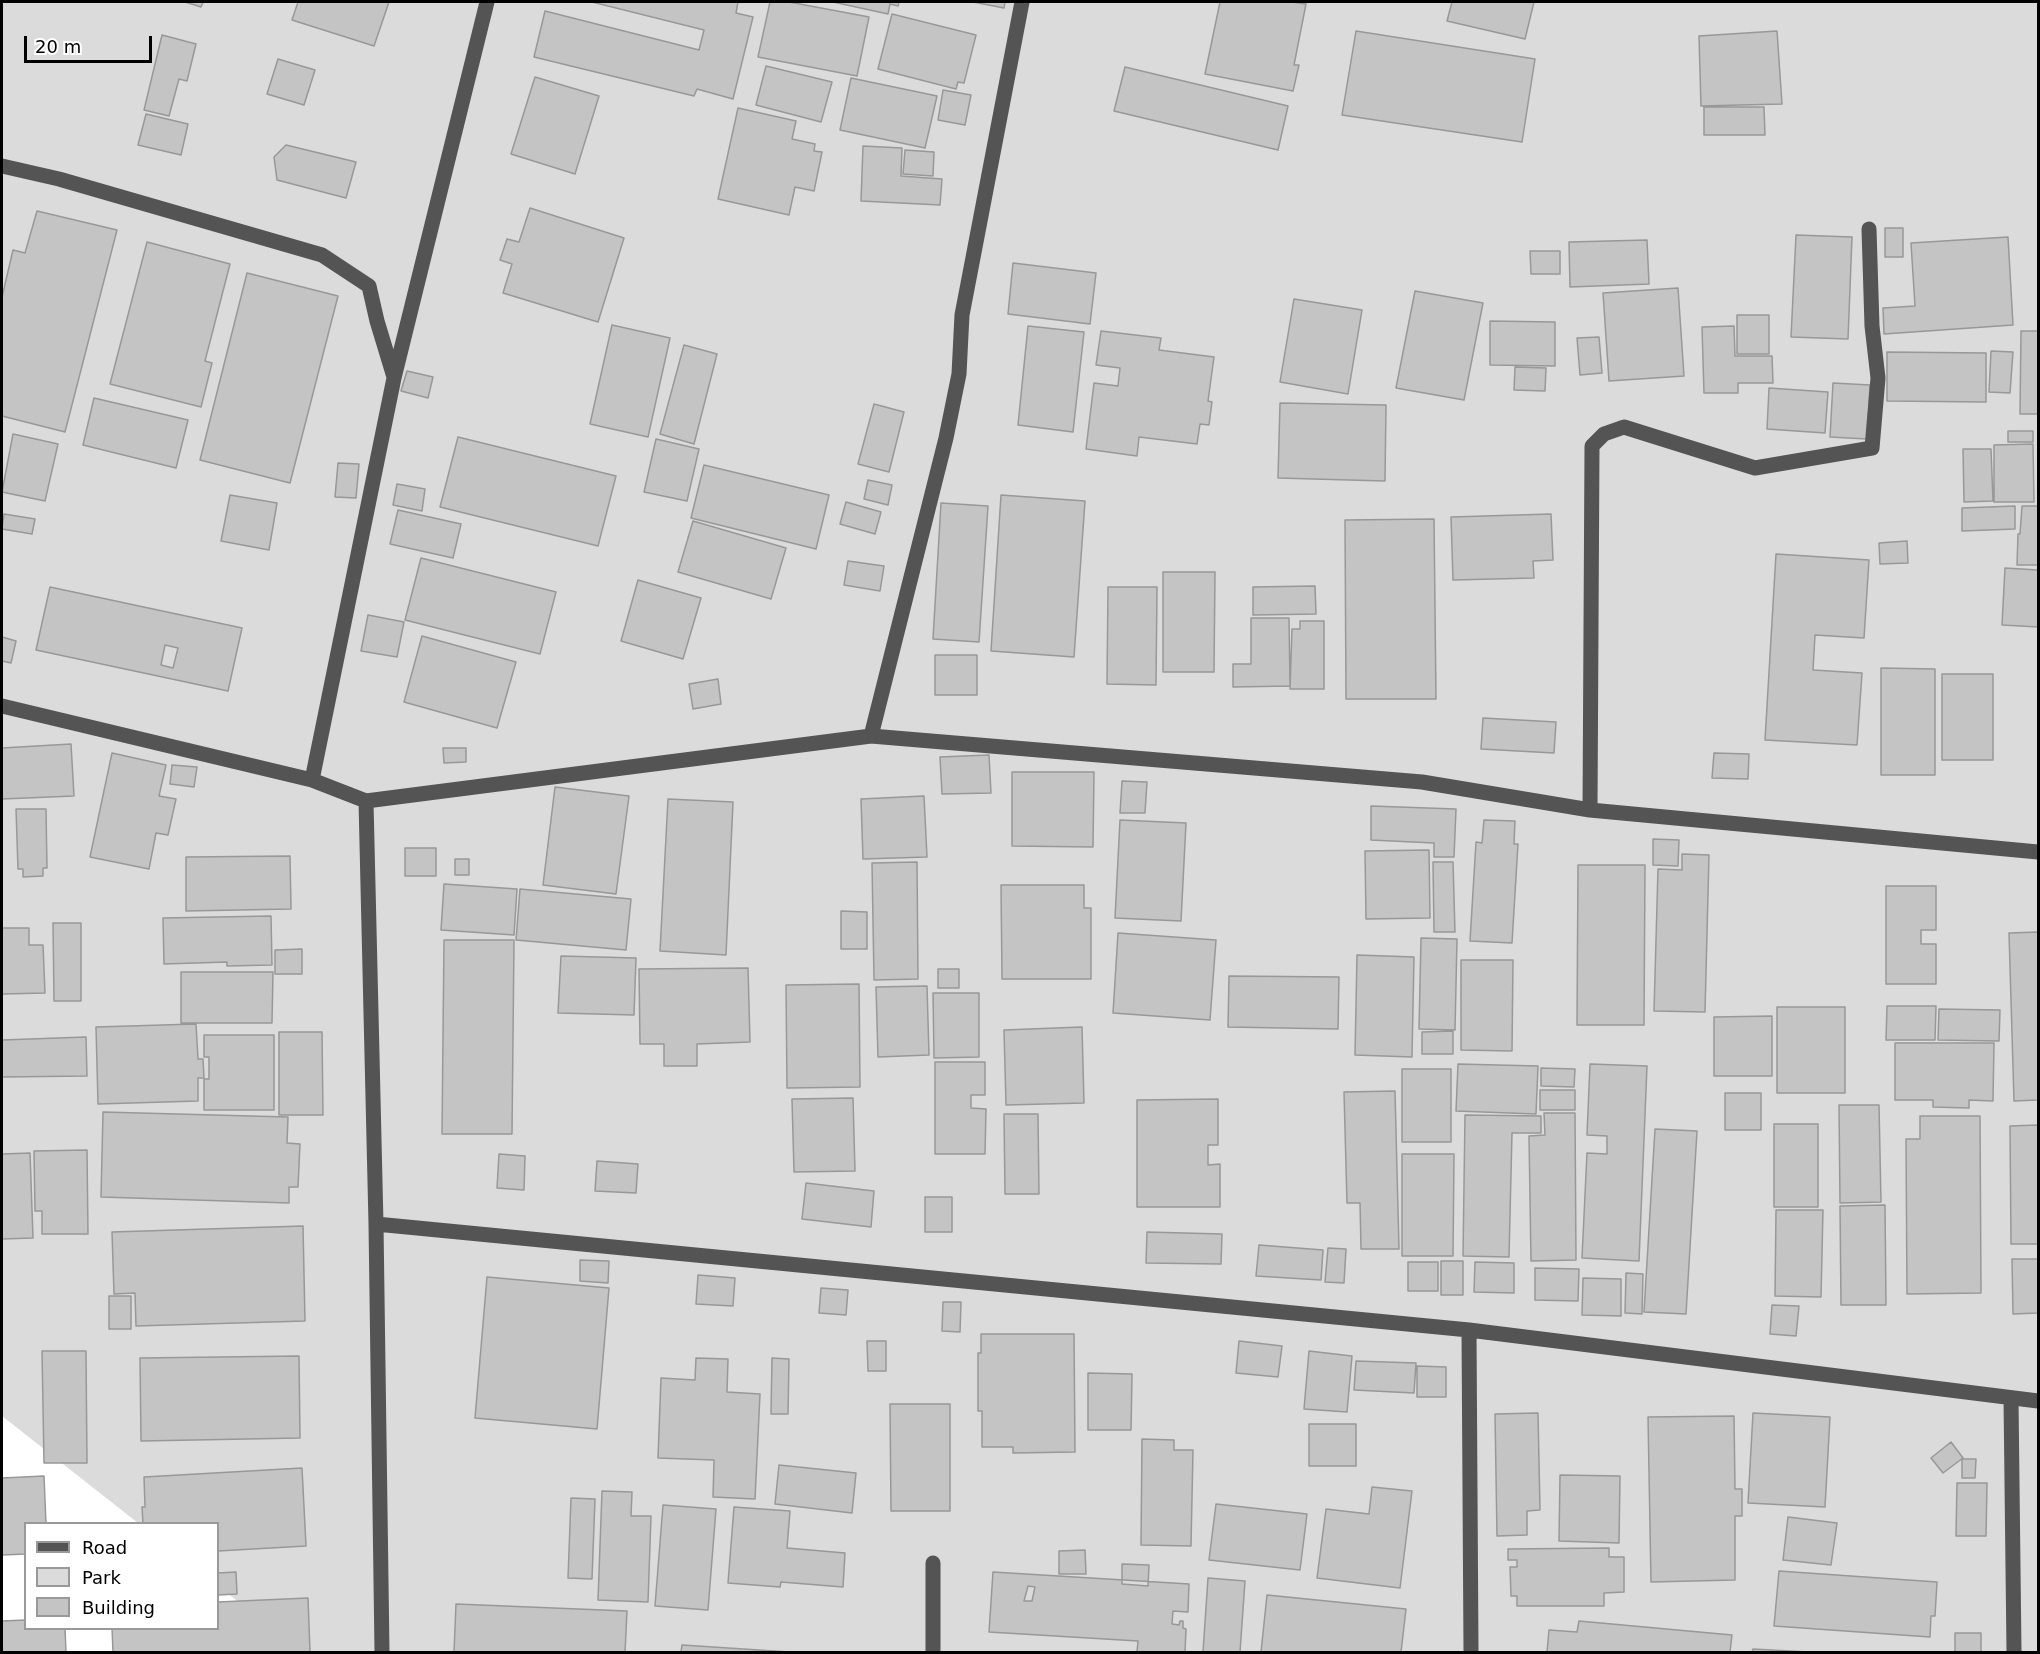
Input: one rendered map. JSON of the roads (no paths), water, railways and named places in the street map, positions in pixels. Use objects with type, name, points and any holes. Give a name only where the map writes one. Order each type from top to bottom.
[{"type":"street","points":[[312,780],[394,378],[487,2]]},
{"type":"street","points":[[871,736],[960,374],[962,315],[1022,2]]},
{"type":"street","points":[[2,166],[59,179],[322,255],[369,286],[394,378]]},
{"type":"street","points":[[1590,810],[1592,446],[1604,434],[1624,427],[1755,468],[1872,448],[1878,378],[1872,326],[1869,229]]},
{"type":"street","points":[[2,706],[312,780],[366,801],[871,736],[1422,782],[1590,810],[2038,852]]},
{"type":"street","points":[[366,801],[376,1224],[382,1653]]},
{"type":"street","points":[[376,1224],[1469,1330],[2038,1401]]},
{"type":"street","points":[[1469,1330],[1471,1653]]},
{"type":"street","points":[[2011,1398],[2014,1653]]},
{"type":"street","points":[[933,1563],[933,1653]]}]
